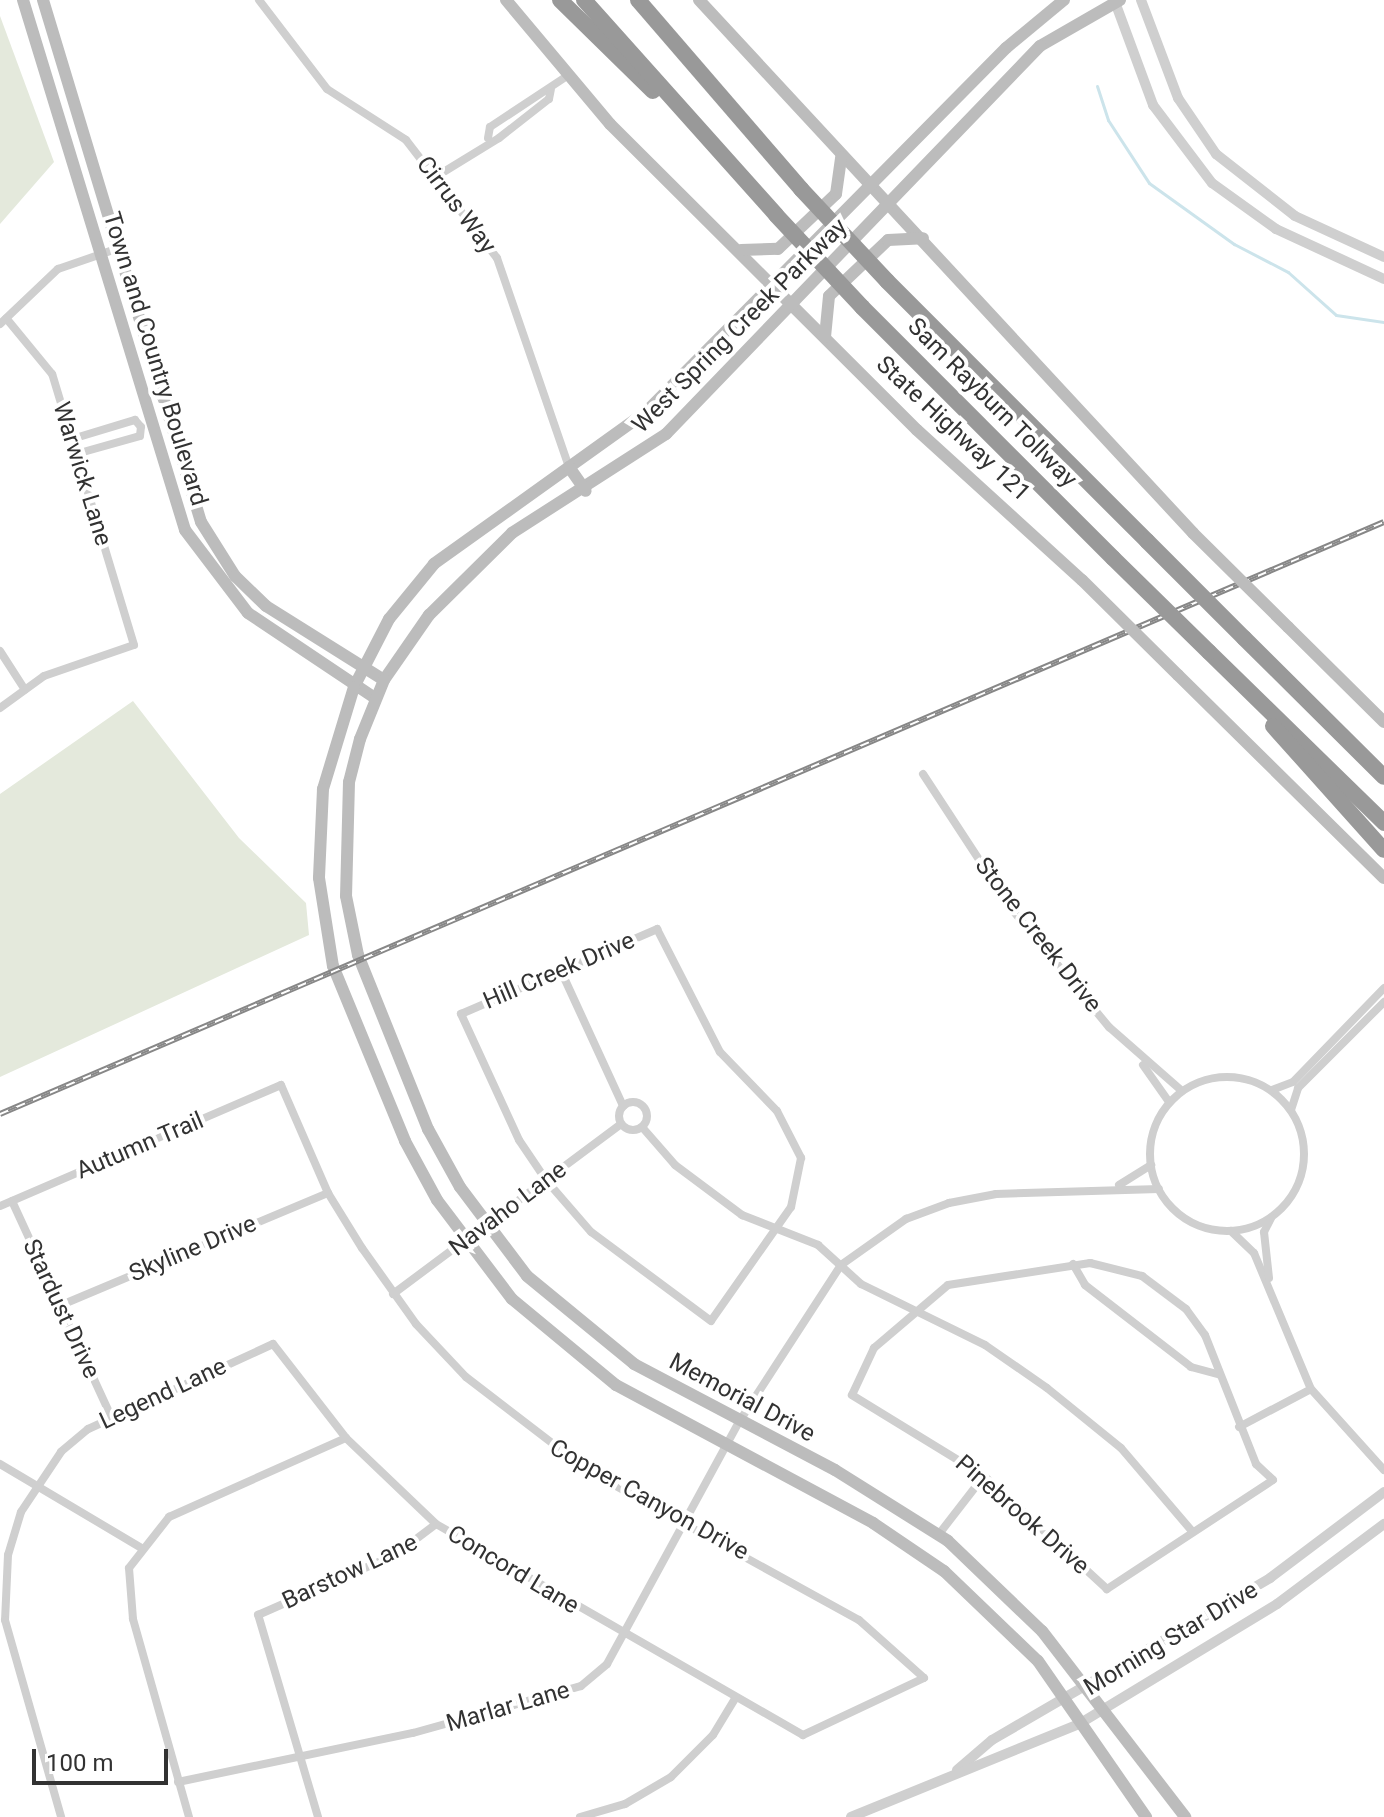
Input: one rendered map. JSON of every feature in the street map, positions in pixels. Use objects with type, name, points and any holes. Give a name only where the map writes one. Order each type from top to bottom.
[{"type":"highway","points":[[560,0],[603,49],[690,123]]},
{"type":"highway","name":"Sam Rayburn Tollway","points":[[584,0],[690,123],[862,307],[1384,823]]},
{"type":"highway","name":"Sam Rayburn Tollway","points":[[638,0],[801,189],[887,281],[1384,777]]},
{"type":"highway","points":[[652,0],[678,48]]},
{"type":"highway","points":[[1247,689],[1384,850]]},
{"type":"highway","points":[[1347,740],[1384,761]]},
{"type":"main road","name":"Town and Country Boulevard","points":[[23,0],[99,254],[145,426],[185,530],[214,574],[248,613],[354,687],[375,698]]},
{"type":"main road","name":"Town and Country Boulevard","points":[[43,0],[173,441],[201,522],[226,564],[277,615],[361,669],[384,680]]},
{"type":"main road","name":"State Highway 121","points":[[506,0],[567,76],[772,286],[1082,580],[1384,878]]},
{"type":"main road","points":[[699,0],[841,157],[923,238],[1102,443],[1384,722]]},
{"type":"main road","name":"West Spring Creek Parkway","points":[[333,966],[319,833],[323,789],[354,687],[389,619],[455,543],[646,412],[873,188],[1006,48],[1064,0]]},
{"type":"main road","name":"West Spring Creek Parkway","points":[[358,955],[344,839],[349,782],[375,698],[384,680],[464,574],[512,533],[586,491],[666,434],[794,308],[1040,46],[1116,1]]},
{"type":"main road","points":[[738,250],[757,255],[778,249],[836,194],[841,157]]},
{"type":"main road","points":[[825,337],[829,296],[888,240],[923,238]]},
{"type":"main road","points":[[155,446],[173,441]]},
{"type":"main road","points":[[569,467],[586,491]]},
{"type":"main road","points":[[214,574],[226,564]]},
{"type":"main road","name":"Memorial Drive","points":[[358,955],[428,1129],[486,1227],[527,1276],[601,1340],[739,1422],[939,1534],[1000,1586],[1088,1690],[1185,1817]]},
{"type":"main road","name":"Memorial Drive","points":[[333,966],[405,1141],[466,1241],[512,1299],[583,1363],[726,1445],[873,1523],[944,1571],[1038,1661],[1146,1817]]},
{"type":"street","name":"Cirrus Way","points":[[259,0],[327,89],[406,140],[437,176],[510,286],[569,467]]},
{"type":"street","points":[[1141,0],[1164,68],[1196,127],[1240,177],[1295,216],[1384,257]]},
{"type":"street","points":[[1116,1],[1138,75],[1168,132],[1212,183],[1284,233],[1384,279]]},
{"type":"street","points":[[437,176],[488,138],[490,127],[567,76]]},
{"type":"street","points":[[1284,233],[1295,216]]},
{"type":"street","points":[[3,321],[58,269],[116,249]]},
{"type":"street","name":"Warwick Lane","points":[[3,321],[52,374],[134,645],[62,668],[25,690]]},
{"type":"street","points":[[72,439],[135,420],[145,426],[140,436],[76,454]]},
{"type":"street","points":[[0,651],[25,690],[0,708]]},
{"type":"street","name":"Stone Creek Drive","points":[[923,774],[1010,907],[1133,1052],[1169,1102]]},
{"type":"street","name":"Hill Creek Drive","points":[[546,1180],[519,1140],[461,1014],[657,929],[720,1052],[791,1131],[801,1158],[799,1184],[774,1230]]},
{"type":"street","points":[[561,971],[623,1106],[621,1124],[642,1127],[675,1165],[774,1230],[818,1245],[861,1284],[920,1311],[1047,1388],[1121,1448],[1192,1531],[1273,1480],[1239,1427],[1205,1335],[1162,1287],[1111,1265],[1073,1264],[948,1285],[920,1311]]},
{"type":"street","points":[[1272,1090],[1293,1082],[1384,988]]},
{"type":"street","points":[[1291,1110],[1298,1088],[1384,1002]]},
{"type":"street","name":"Stone Creek Drive","points":[[1133,1052],[1182,1091]]},
{"type":"street","points":[[1269,1283],[1264,1232],[1300,1179],[1305,1156],[1291,1110],[1272,1090],[1222,1076],[1182,1091],[1169,1102],[1155,1125],[1151,1165],[1159,1189],[1191,1222],[1231,1231],[1248,1243],[1269,1283],[1311,1389],[1384,1470]]},
{"type":"street","name":"Copper Canyon Drive","points":[[281,1085],[328,1193],[393,1294],[440,1351],[519,1422],[587,1470],[859,1620],[924,1678],[803,1735]]},
{"type":"street","name":"Autumn Trail","points":[[0,1206],[281,1085]]},
{"type":"street","points":[[623,1106],[645,1108],[642,1127]]},
{"type":"street","name":"Navaho Lane","points":[[393,1294],[621,1124]]},
{"type":"street","points":[[1110,1189],[1151,1165]]},
{"type":"street","points":[[546,1180],[627,1262],[711,1321],[774,1230]]},
{"type":"street","points":[[841,1265],[906,1219],[949,1203],[1110,1189],[1159,1189]]},
{"type":"street","name":"Skyline Drive","points":[[59,1306],[328,1193]]},
{"type":"street","name":"Stardust Drive","points":[[12,1201],[111,1416]]},
{"type":"street","points":[[1231,1231],[1272,1217]]},
{"type":"street","points":[[1073,1264],[1085,1285],[1191,1367],[1218,1374]]},
{"type":"street","name":"Marlar Lane","points":[[178,1782],[300,1758],[581,1686],[600,1672],[623,1636],[739,1422],[841,1265]]},
{"type":"street","name":"Pinebrook Drive","points":[[920,1311],[874,1348],[852,1395],[984,1476],[1107,1589],[1192,1531]]},
{"type":"street","name":"Legend Lane","points":[[61,1817],[5,1620],[8,1555],[37,1486],[61,1452],[111,1416],[273,1344]]},
{"type":"street","name":"Concord Lane","points":[[273,1344],[346,1438],[436,1524],[623,1636],[803,1735]]},
{"type":"street","points":[[1239,1427],[1311,1389]]},
{"type":"street","points":[[189,1817],[128,1593],[140,1547],[169,1517],[346,1438]]},
{"type":"street","points":[[0,1464],[140,1547]]},
{"type":"street","points":[[939,1534],[984,1476]]},
{"type":"street","name":"Morning Star Drive","points":[[952,1774],[992,1740],[1088,1690],[1270,1578],[1384,1492]]},
{"type":"street","name":"Barstow Lane","points":[[300,1758],[258,1615],[395,1555],[436,1524]]},
{"type":"street","name":"Morning Star Drive","points":[[851,1817],[952,1774],[1009,1759],[1103,1711],[1284,1599],[1384,1524]]},
{"type":"street","points":[[580,1817],[625,1804],[671,1777],[713,1735],[736,1697]]},
{"type":"street","points":[[300,1758],[318,1817]]},
{"type":"shaded area","points":[[0,16],[54,162],[0,224]]},
{"type":"shaded area","points":[[133,701],[239,838],[306,903],[309,935],[0,1077],[0,794]]},
{"type":"waterway","points":[[1097,86],[1108,120],[1149,183],[1234,244],[1288,272],[1336,315],[1384,322]]},
{"type":"railway","points":[[0,1114],[1384,522]]}]
